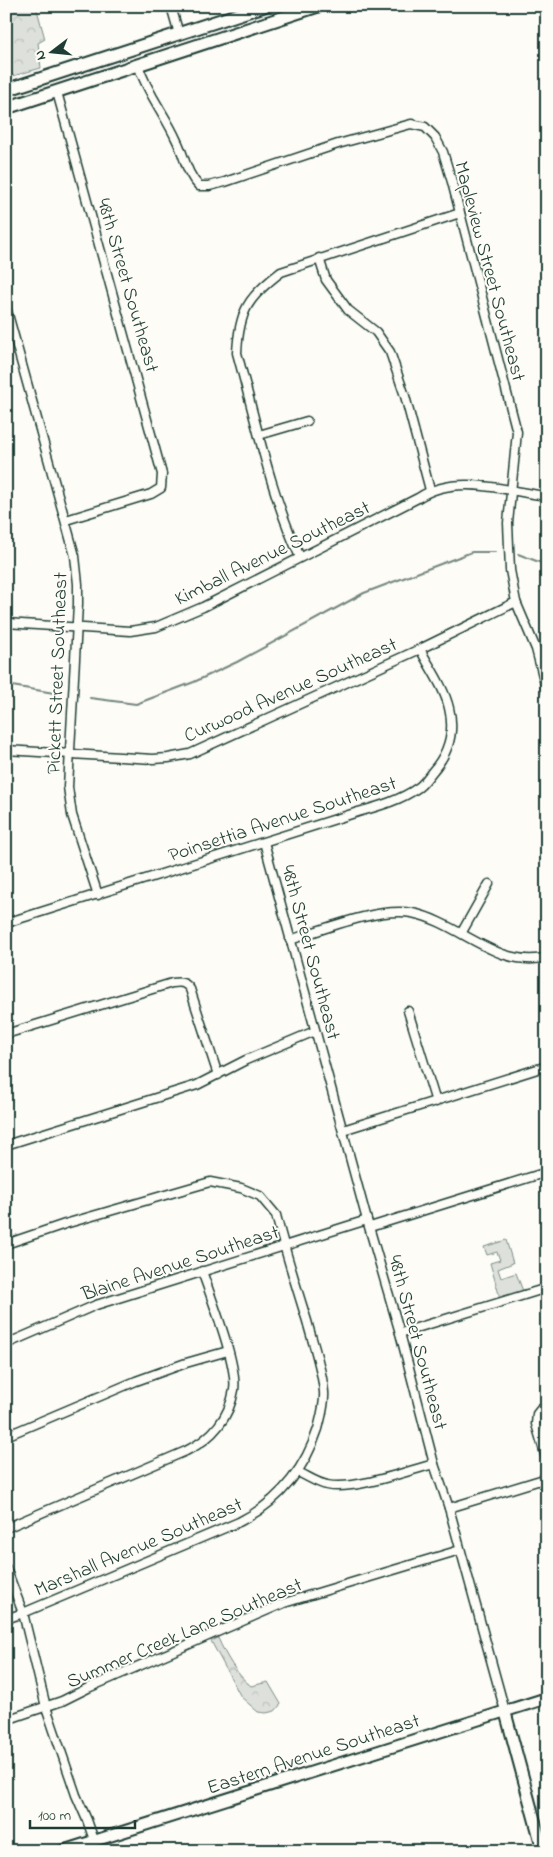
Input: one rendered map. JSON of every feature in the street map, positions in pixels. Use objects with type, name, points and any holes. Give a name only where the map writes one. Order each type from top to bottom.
[{"type":"main road","points":[[6,90],[264,6]]},
{"type":"main road","points":[[230,35],[242,26],[288,10],[292,6]]},
{"type":"main road","points":[[6,108],[318,6]]},
{"type":"main road","points":[[138,65],[145,51],[191,34],[195,29]]},
{"type":"street","points":[[171,6],[179,34]]},
{"type":"street","name":"Mapleview Street Southeast","points":[[138,65],[150,95],[177,141],[187,169],[199,186],[209,186],[225,182],[338,144],[400,126],[412,124],[425,127],[435,137],[443,152],[460,213],[515,425],[516,447],[508,523],[508,546],[516,602],[536,649],[547,692]]},
{"type":"street","name":"48th Street Southeast","points":[[57,92],[161,466],[161,488],[151,494],[66,520]]},
{"type":"street","points":[[300,557],[288,532],[259,435],[238,352],[238,330],[246,308],[259,288],[280,272],[460,213]]},
{"type":"street","points":[[318,258],[326,280],[348,310],[376,332],[390,352],[405,396],[430,490]]},
{"type":"street","name":"Pickett Street Southeast","points":[[6,307],[66,520],[77,567],[77,628],[68,787],[72,815],[98,895]]},
{"type":"street","points":[[259,435],[307,421]]},
{"type":"street","name":"Kimball Avenue Southeast","points":[[6,623],[130,631],[156,628],[203,607],[418,498],[430,490],[485,485],[547,496]]},
{"type":"street","name":"Curwood Avenue Southeast","points":[[6,750],[153,759],[190,754],[420,649],[516,602]]},
{"type":"street","name":"Poinsettia Avenue Southeast","points":[[6,923],[384,805],[421,786],[438,765],[446,751],[451,736],[449,709],[445,696],[420,649]]},
{"type":"street","name":"48th Street Southeast","points":[[264,842],[368,1224],[400,1333],[434,1464],[449,1508],[543,1851]]},
{"type":"street","points":[[462,932],[490,884]]},
{"type":"street","points":[[290,940],[390,912],[412,914],[432,920],[462,932],[480,944],[510,957],[534,960],[547,957]]},
{"type":"street","points":[[6,1034],[172,982],[180,982],[186,984],[190,989],[218,1075]]},
{"type":"street","points":[[408,1011],[436,1102]]},
{"type":"street","points":[[6,1145],[197,1085],[246,1060],[315,1031]]},
{"type":"street","points":[[343,1130],[547,1066]]},
{"type":"street","name":"Blaine Avenue Southeast","points":[[6,1344],[96,1305],[202,1271],[547,1172]]},
{"type":"street","name":"Marshall Avenue Southeast","points":[[6,1244],[65,1224],[210,1182],[241,1188],[260,1196],[276,1215],[320,1364],[324,1390],[322,1415],[312,1448],[298,1472],[277,1497],[259,1512],[6,1619]]},
{"type":"street","points":[[6,1528],[146,1469],[201,1444],[213,1434],[230,1406],[234,1389],[228,1351],[202,1271]]},
{"type":"street","points":[[400,1333],[547,1288]]},
{"type":"street","points":[[6,1436],[136,1381],[186,1363],[228,1351]]},
{"type":"street","points":[[547,1407],[536,1414],[536,1424],[547,1461]]},
{"type":"street","points":[[298,1472],[327,1485],[347,1485],[370,1481],[434,1464]]},
{"type":"street","points":[[449,1508],[547,1478]]},
{"type":"street","name":"Summer Creek Lane Southeast","points":[[6,1720],[46,1707],[284,1603],[460,1550]]},
{"type":"street","points":[[6,1568],[23,1613],[46,1707],[76,1795],[88,1820],[94,1840]]},
{"type":"street","name":"Eastern Avenue Southeast","points":[[62,1851],[547,1698]]},
{"type":"green space","points":[[6,6],[36,6],[45,39],[38,43],[41,68],[13,76],[6,60]]},
{"type":"green space","points":[[506,1240],[513,1263],[498,1269],[501,1278],[516,1273],[523,1291],[500,1298],[490,1263],[500,1260],[497,1252],[487,1255],[484,1247]]},
{"type":"green space","points":[[218,1638],[232,1664],[251,1686],[268,1682],[281,1704],[275,1711],[258,1712],[241,1697],[211,1641]]},
{"type":"waterway","points":[[90,698],[136,704],[194,682],[237,662],[364,593],[472,552],[495,552]]},
{"type":"waterway","points":[[518,554],[547,565]]},
{"type":"waterway","points":[[6,685],[60,694]]}]
